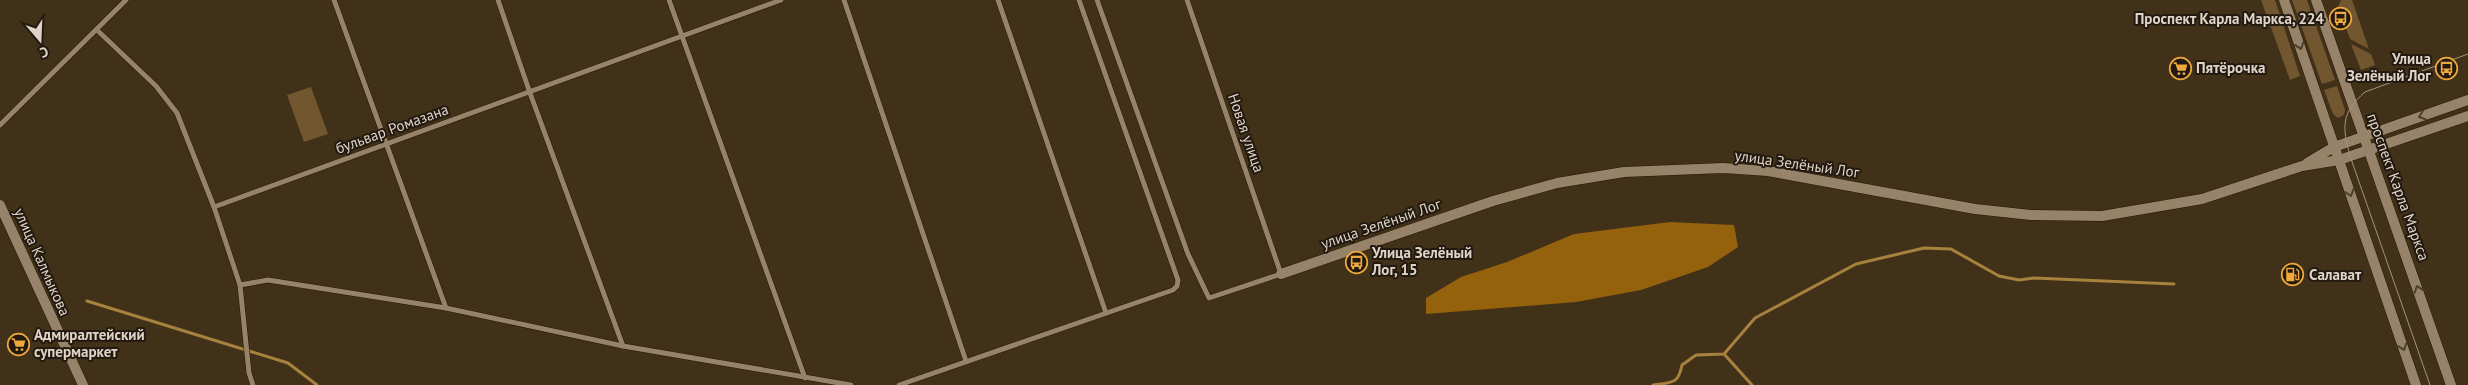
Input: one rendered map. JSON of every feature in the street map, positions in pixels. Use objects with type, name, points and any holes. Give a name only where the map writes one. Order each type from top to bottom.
[{"type":"street","points":[[0,125],[126,0]]},
{"type":"street","points":[[334,0],[446,308]]},
{"type":"street","points":[[498,0],[530,93],[624,346]]},
{"type":"street","points":[[669,0],[805,378]]},
{"type":"street","name":"бульвар Ромазана","points":[[214,207],[530,93],[681,35],[782,0]]},
{"type":"street","points":[[844,0],[966,361]]},
{"type":"street","points":[[998,0],[1106,313]]},
{"type":"street","points":[[899,385],[1173,290],[1178,283],[1079,0]]},
{"type":"street","name":"улица Зелёный Лог","points":[[1097,0],[1188,254],[1209,298],[1493,201],[1557,183],[1624,172],[1723,168],[1768,171],[1976,208],[2031,215],[2102,216],[2180,204],[2233,190],[2302,166]]},
{"type":"street","name":"Новая улица","points":[[1187,0],[1281,274]]},
{"type":"street","points":[[2284,0],[2416,385]]},
{"type":"street","name":"проспект Карла Маркса","points":[[2316,0],[2451,385]]},
{"type":"street","points":[[97,30],[156,86],[177,113],[214,207],[240,285],[248,373],[253,385]]},
{"type":"street","points":[[2302,166],[2334,147],[2468,100]]},
{"type":"street","points":[[2302,166],[2339,160],[2468,116]]},
{"type":"street","name":"улица Калмыкова","points":[[0,205],[83,385]]},
{"type":"street","points":[[240,285],[268,280],[446,308],[624,346],[851,385]]},
{"type":"shaded area","points":[[2261,0],[2275,0],[2300,76],[2290,80]]},
{"type":"shaded area","points":[[2292,0],[2307,0],[2335,80],[2322,84]]},
{"type":"shaded area","points":[[2341,0],[2352,0],[2369,49],[2350,39],[2338,7]]},
{"type":"shaded area","points":[[2351,44],[2371,54],[2375,65],[2361,70]]},
{"type":"shaded area","points":[[2337,86],[2345,110],[2344,115],[2338,118],[2333,114],[2324,90]]},
{"type":"shaded area","points":[[311,87],[328,134],[304,142],[287,95]]},
{"type":"shaded area","points":[[1670,222],[1734,225],[1738,247],[1708,267],[1641,290],[1576,302],[1426,314],[1426,298],[1461,277],[1507,262],[1574,234]]},
{"type":"waterway","points":[[1653,385],[1669,383],[1676,379],[1682,365],[1696,355],[1724,354],[1755,318],[1856,264],[1924,248],[1951,249],[1999,276],[2019,280],[2034,278],[2174,284]]},
{"type":"waterway","points":[[87,301],[288,363],[317,385]]},
{"type":"waterway","points":[[1724,354],[1752,385]]},
{"type":"tram line","points":[[2430,385],[2350,156],[2345,129],[2351,107],[2365,92],[2468,54]]},
{"type":"place","name":"Проспект Карла Маркса, 224","points":[[2340,19]]},
{"type":"place","name":"Пятёрочка","points":[[2180,68]]},
{"type":"place","name":"Улица Зелёный Лог","points":[[2447,68]]},
{"type":"place","name":"Улица Зелёный Лог, 15","points":[[1356,262]]},
{"type":"place","name":"Салават","points":[[2293,275]]},
{"type":"place","name":"Адмиралтейский супермаркет","points":[[18,344]]}]
